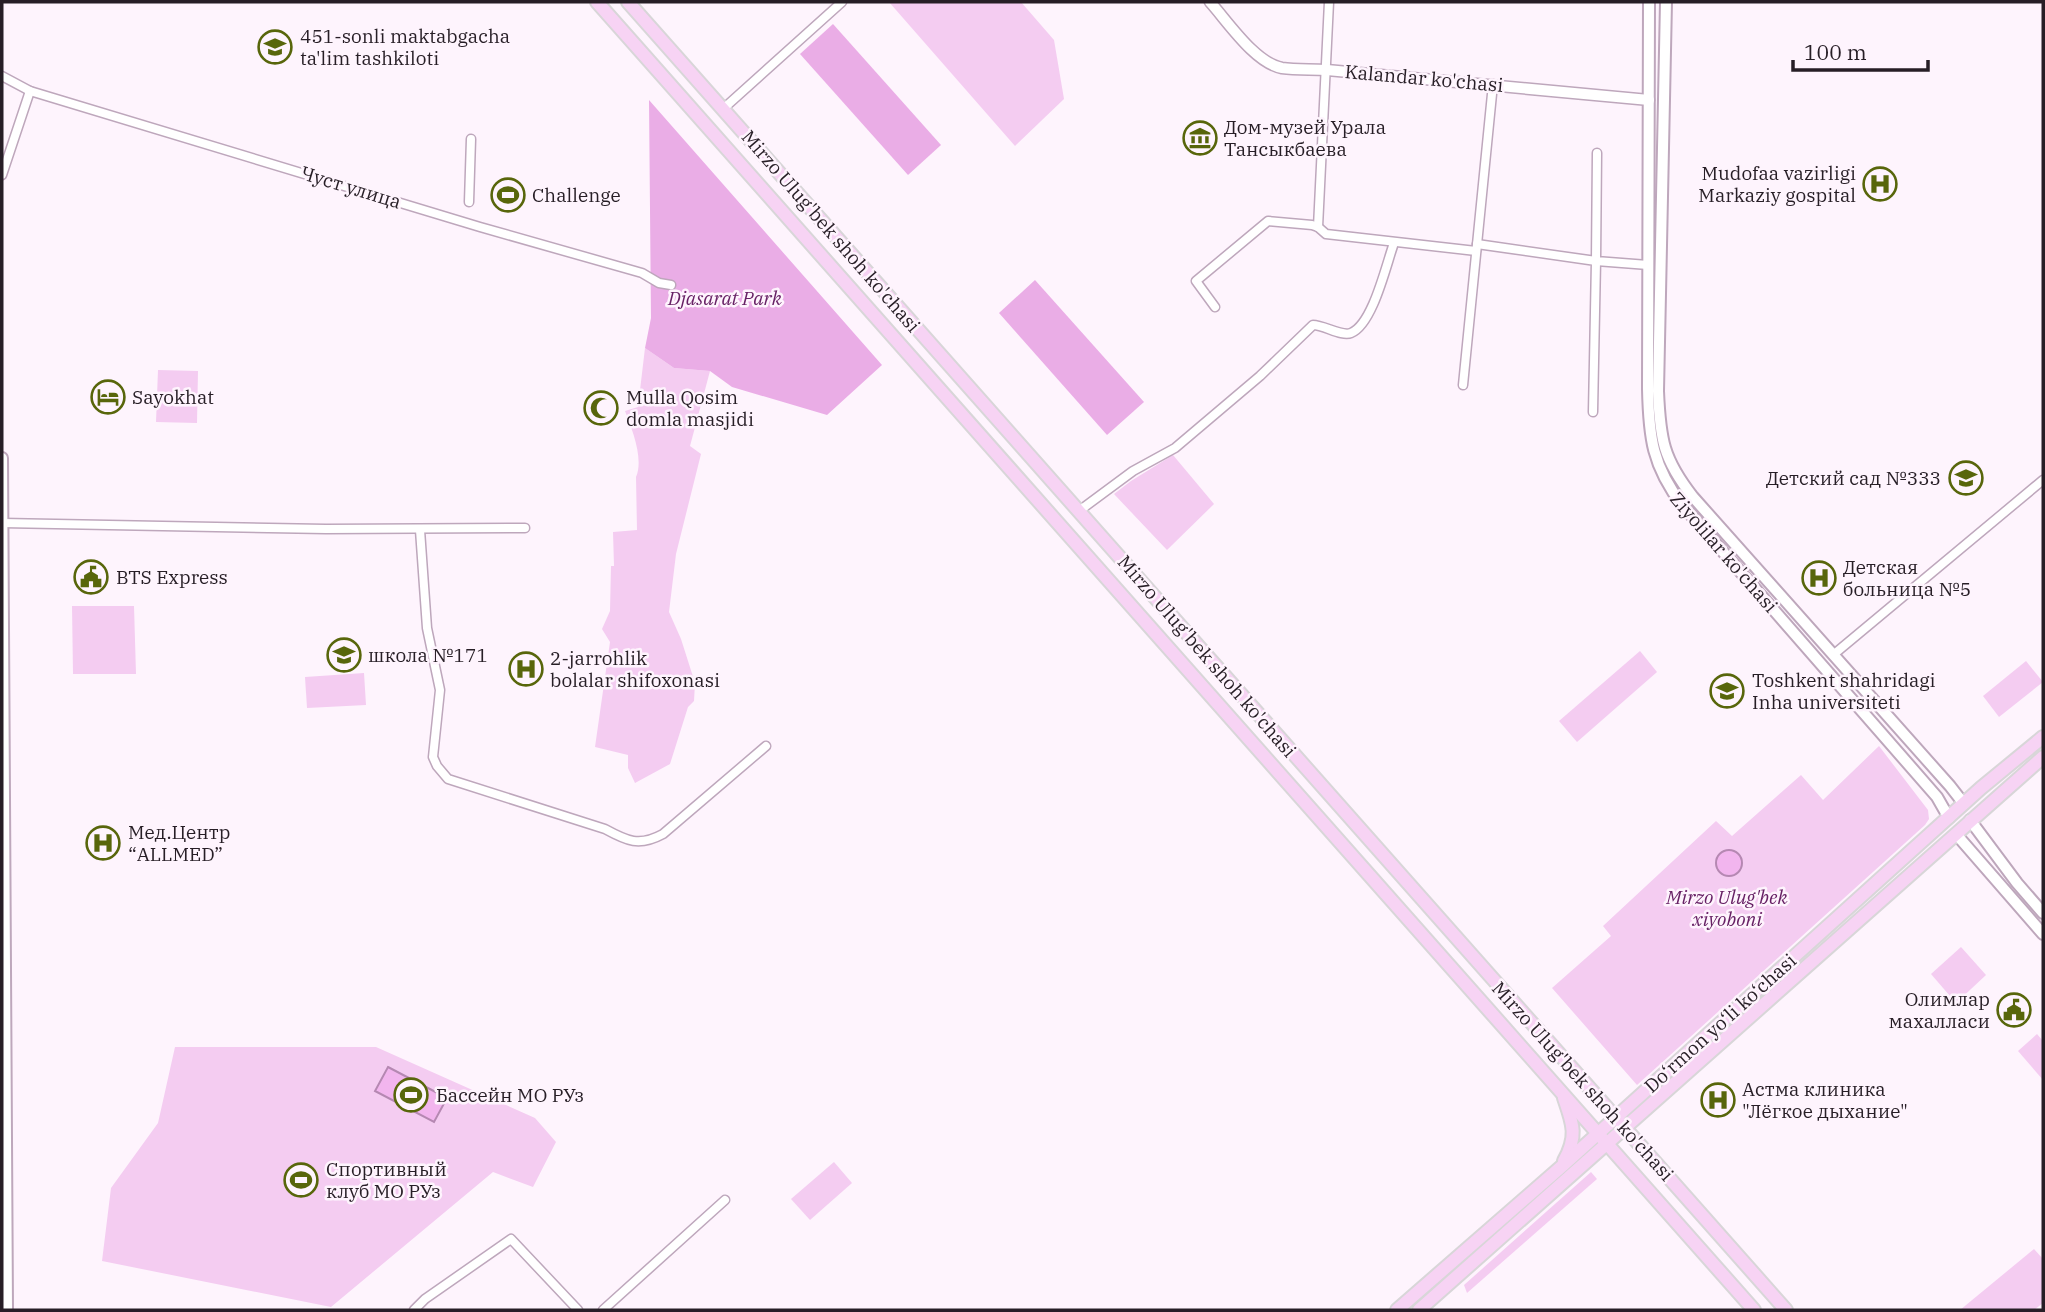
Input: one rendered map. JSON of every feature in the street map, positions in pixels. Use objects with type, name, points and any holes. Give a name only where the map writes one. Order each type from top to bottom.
[{"type":"main road","name":"Mirzo Ulug'bek shoh ko'chasi","points":[[597,2],[1754,1310]]},
{"type":"main road","name":"Mirzo Ulug'bek shoh ko'chasi","points":[[628,2],[1786,1310]]},
{"type":"main road","name":"Ziyolilar ko'chasi","points":[[1649,2],[1649,421],[1654,454],[1665,482],[1691,515],[1937,797],[1956,834]]},
{"type":"main road","name":"Ziyolilar ko'chasi","points":[[1667,2],[1658,391],[1664,451],[1674,472],[1693,497],[1950,786],[1964,804],[1970,820]]},
{"type":"main road","points":[[1648,232],[1661,233]]},
{"type":"main road","points":[[2,458],[7,1310]]},
{"type":"main road","points":[[1079,546],[1096,531]]},
{"type":"main road","name":"Do‘rmon yo‘li ko‘chasi","points":[[1397,1310],[1561,1167],[1964,804],[2043,737]]},
{"type":"main road","name":"Do‘rmon yo‘li ko‘chasi","points":[[1419,1310],[2043,757]]},
{"type":"main road","points":[[1970,820],[2043,914]]},
{"type":"main road","points":[[1956,834],[2043,934]]},
{"type":"main road","points":[[1561,1167],[1571,1148],[1573,1134],[1562,1093]]},
{"type":"street","points":[[723,109],[842,2]]},
{"type":"street","name":"Kalandar ko'chasi","points":[[1210,2],[1251,49],[1280,68],[1326,69],[1649,100],[1665,99]]},
{"type":"street","points":[[1318,227],[1329,2]]},
{"type":"street","name":"Чуст улица","points":[[2,76],[30,91],[480,227],[630,269],[659,283],[671,285]]},
{"type":"street","points":[[1463,385],[1493,84]]},
{"type":"street","points":[[2,175],[30,91]]},
{"type":"street","points":[[469,202],[471,139]]},
{"type":"street","points":[[1593,411],[1597,153]]},
{"type":"street","points":[[1215,307],[1196,281],[1268,221],[1275,220],[1318,227],[1326,234],[1394,243],[1477,247],[1648,265]]},
{"type":"street","points":[[1079,512],[1133,471],[1175,448],[1260,376],[1313,325],[1352,332],[1367,317],[1394,243]]},
{"type":"street","points":[[1833,655],[2043,480]]},
{"type":"street","points":[[2,523],[421,530],[525,528]]},
{"type":"street","points":[[421,530],[427,628],[440,690],[433,757],[448,779],[605,829],[627,841],[641,841],[663,834],[766,746]]},
{"type":"street","points":[[603,1310],[725,1200]]},
{"type":"street","points":[[414,1310],[425,1299],[512,1239],[578,1310]]},
{"type":"green space","points":[[889,2],[1021,2],[1054,40],[1064,99],[1015,146]]},
{"type":"green space","points":[[833,24],[941,145],[908,175],[800,54]]},
{"type":"green space","name":"Djasarat Park","points":[[649,100],[882,365],[827,415],[732,387],[710,371],[674,368],[645,348],[651,318]]},
{"type":"green space","points":[[1035,280],[1144,402],[1107,435],[999,313]]},
{"type":"green space","points":[[645,348],[674,368],[710,371],[690,446],[701,454],[676,554],[669,612],[695,683],[694,701],[688,707],[670,764],[635,783],[628,768],[628,755],[595,747],[610,642],[602,629],[610,611],[611,566],[614,566],[613,532],[637,530],[636,477],[639,462],[634,435],[625,411],[638,407]]},
{"type":"green space","points":[[158,370],[198,371],[197,423],[156,422]]},
{"type":"green space","points":[[1173,455],[1214,504],[1167,550],[1114,494]]},
{"type":"green space","points":[[72,606],[134,606],[136,674],[73,674]]},
{"type":"green space","points":[[1640,651],[1657,672],[1577,742],[1559,721]]},
{"type":"green space","points":[[2026,661],[2043,682],[1999,717],[1983,696]]},
{"type":"green space","points":[[364,673],[366,705],[307,708],[305,677]]},
{"type":"green space","name":"Mirzo Ulug'bek xiyoboni","points":[[1879,746],[1928,810],[1929,819],[1925,825],[1637,1085],[1552,988],[1611,936],[1603,926],[1716,821],[1732,836],[1801,775],[1823,800]]},
{"type":"green space","points":[[1961,947],[1986,975],[1956,1003],[1931,974]]},
{"type":"green space","points":[[2037,1034],[2043,1041],[2043,1080],[2018,1051]]},
{"type":"green space","name":"Спортивный клуб МО РУз","points":[[175,1047],[376,1047],[535,1118],[556,1142],[533,1187],[493,1172],[331,1307],[102,1261],[111,1188],[158,1123]]},
{"type":"green space","points":[[834,1162],[852,1183],[810,1220],[791,1199]]},
{"type":"green space","points":[[1591,1172],[1597,1179],[1467,1293],[1464,1285]]},
{"type":"green space","points":[[2034,1249],[2043,1259],[2043,1303],[2034,1310],[1960,1310]]},
{"type":"shaded area","points":[[1729,850],[1738,854],[1742,863],[1738,872],[1729,876],[1720,872],[1716,863],[1720,854]]},
{"type":"shaded area","name":"Бассейн МО РУз","points":[[388,1067],[447,1098],[434,1122],[375,1091]]},
{"type":"place","name":"451-sonli maktabgacha ta'lim tashkiloti","points":[[275,47]]},
{"type":"place","name":"Дом-музей Урала Тансыкбаева","points":[[1200,138]]},
{"type":"place","name":"Mudofaa vazirligi Markaziy gospital","points":[[1880,184]]},
{"type":"place","name":"Challenge","points":[[508,195]]},
{"type":"place","name":"Sayokhat","points":[[108,397]]},
{"type":"place","name":"Mulla Qosim domla masjidi","points":[[601,408]]},
{"type":"place","name":"Детский сад №333","points":[[1966,478]]},
{"type":"place","name":"BTS Express","points":[[91,577]]},
{"type":"place","name":"Детская больница №5","points":[[1819,578]]},
{"type":"place","name":"школа №171","points":[[344,655]]},
{"type":"place","name":"2-jarrohlik bolalar shifoxonasi","points":[[526,669]]},
{"type":"place","name":"Toshkent shahridagi Inha universiteti","points":[[1727,691]]},
{"type":"place","name":"Мед.Центр “ALLMED”","points":[[103,843]]},
{"type":"place","name":"Олимлар махалласи","points":[[2014,1010]]},
{"type":"place","name":"Бассейн МО РУз","points":[[411,1095]]},
{"type":"place","name":"Астма клиника \"Лёгкое дыхание\"","points":[[1718,1100]]},
{"type":"place","name":"Спортивный клуб МО РУз","points":[[301,1180]]}]
